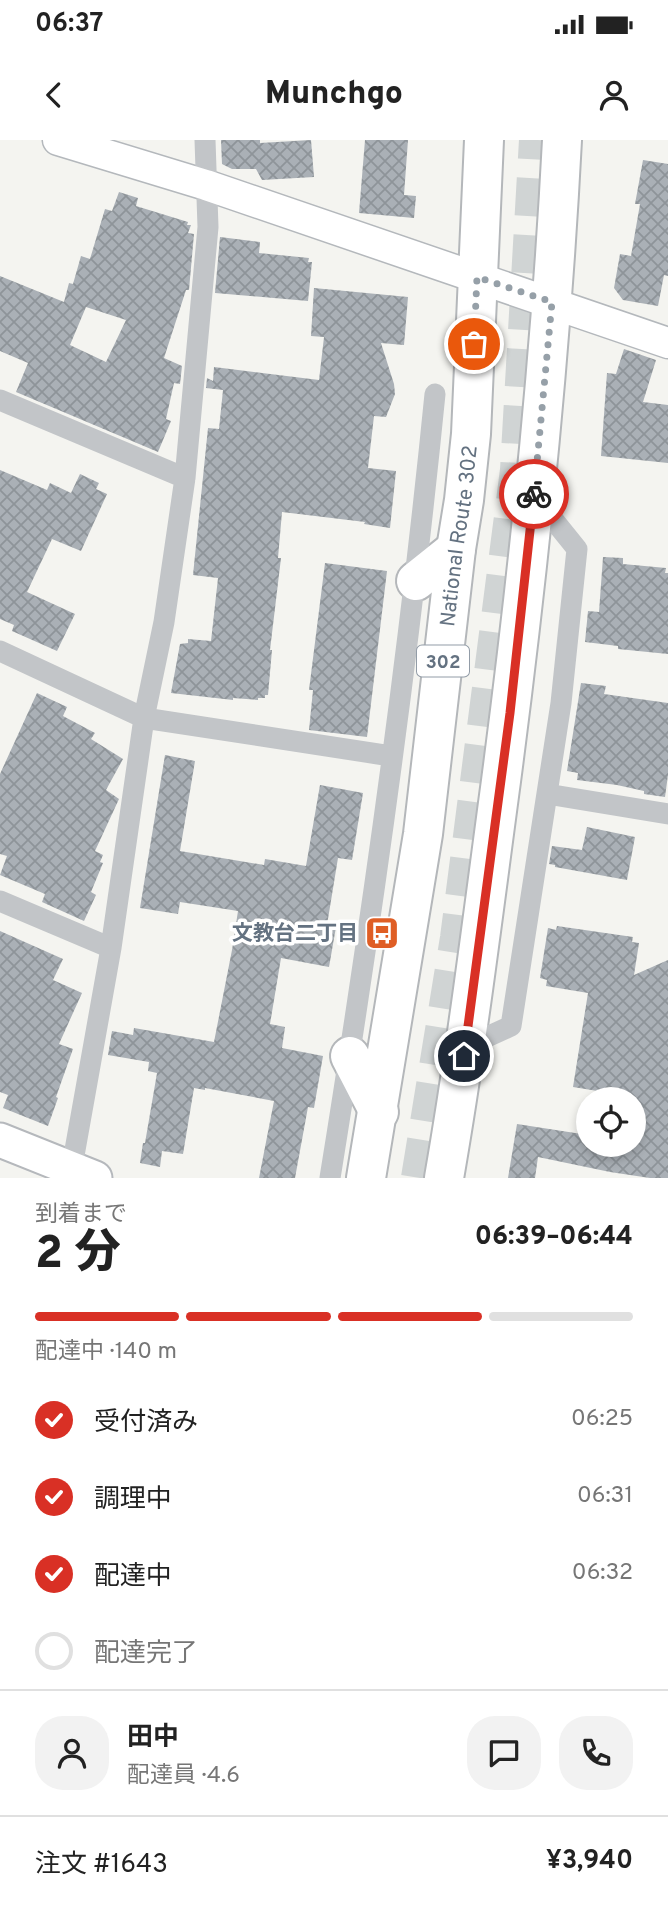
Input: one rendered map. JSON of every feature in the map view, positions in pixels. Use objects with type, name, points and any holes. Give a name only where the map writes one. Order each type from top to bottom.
[{"type":"highway","name":"National Route 302","points":[[366,1178],[423,834],[464,500],[471,434],[484,140]]},
{"type":"highway","points":[[444,1178],[465,1047],[510,713],[552,302],[562,140]]},
{"type":"highway","points":[[416,581],[456,550]]},
{"type":"highway","points":[[350,1056],[379,1112]]},
{"type":"main road","points":[[0,1140],[79,1175]]},
{"type":"street","points":[[58,140],[206,185],[668,343]]},
{"type":"street","points":[[79,1175],[144,718],[164,622],[185,478],[208,227],[205,140]]},
{"type":"street","points":[[330,1178],[366,957],[416,581],[435,394]]},
{"type":"street","points":[[0,400],[185,478]]},
{"type":"street","points":[[465,1047],[511,1026],[561,703],[577,549],[534,495]]},
{"type":"street","points":[[0,652],[144,718],[391,756]]},
{"type":"street","points":[[547,794],[668,814]]},
{"type":"street","points":[[0,901],[111,948]]},
{"type":"building","points":[[221,140],[260,140],[260,143],[311,140],[314,177],[262,180],[256,169],[232,169],[222,164]]},
{"type":"building","points":[[365,140],[408,140],[404,195],[416,196],[414,218],[359,213]]},
{"type":"building","points":[[643,160],[668,164],[668,276],[664,275],[658,306],[623,300],[614,288],[620,254],[631,256],[640,204],[635,204]]},
{"type":"building","points":[[119,192],[138,198],[136,206],[188,222],[187,225],[191,225],[188,233],[194,234],[189,290],[186,290],[164,358],[182,366],[180,384],[174,383],[166,419],[171,421],[158,452],[16,392],[28,363],[0,351],[0,276],[64,302],[69,283],[73,284],[81,256],[90,259],[105,209],[112,211]],"holes":[[[86,307],[126,320],[106,362],[70,345]]]},
{"type":"building","points":[[220,237],[260,242],[259,253],[309,258],[308,262],[312,262],[308,301],[215,293]]},
{"type":"building","points":[[314,288],[408,297],[404,345],[381,343],[395,394],[386,417],[374,416],[368,468],[396,471],[390,528],[364,524],[365,522],[282,512],[278,558],[281,558],[270,650],[268,695],[258,700],[233,700],[171,693],[180,644],[188,643],[188,639],[211,641],[218,578],[193,575],[208,428],[219,429],[223,390],[206,388],[207,378],[213,381],[214,367],[319,380],[324,337],[311,336]]},
{"type":"building","points":[[624,349],[656,360],[643,402],[668,405],[668,463],[601,456],[607,373],[616,374]]},
{"type":"building","points":[[0,470],[47,490],[50,483],[71,493],[80,474],[99,483],[96,489],[107,494],[81,551],[52,539],[27,592],[75,614],[57,651],[12,631],[14,625],[0,619]]},
{"type":"building","points":[[603,557],[623,558],[623,564],[666,568],[668,654],[618,649],[618,646],[585,642],[588,611],[599,612]]},
{"type":"building","points":[[325,563],[387,571],[367,737],[309,730],[313,690],[309,690]]},
{"type":"building","points":[[581,683],[606,686],[604,694],[668,703],[668,775],[665,797],[644,794],[644,791],[617,785],[577,780],[578,773],[567,771]]},
{"type":"building","points":[[37,693],[67,707],[63,716],[95,733],[91,739],[123,759],[106,790],[119,799],[95,851],[103,855],[100,862],[103,863],[91,892],[96,895],[84,921],[42,902],[45,894],[0,875],[7,856],[0,854],[0,774]]},
{"type":"building","points":[[165,755],[195,761],[180,851],[264,865],[265,859],[306,866],[320,785],[363,793],[352,860],[338,858],[327,925],[336,927],[329,967],[281,958],[270,1024],[285,1027],[282,1048],[323,1056],[314,1108],[308,1107],[295,1178],[259,1178],[274,1101],[205,1088],[194,1088],[183,1154],[162,1151],[160,1167],[140,1163],[157,1073],[148,1071],[149,1062],[108,1055],[112,1031],[133,1035],[134,1028],[214,1042],[238,911],[180,902],[178,914],[140,908]]},
{"type":"building","points":[[587,827],[635,837],[627,880],[549,864],[552,846],[582,850]]},
{"type":"building","points":[[557,926],[633,937],[632,942],[639,943],[634,975],[668,960],[668,1178],[610,1172],[538,1157],[535,1178],[508,1178],[517,1124],[576,1133],[576,1157],[646,1157],[646,1087],[573,1087],[588,993],[546,986],[547,980],[540,978],[548,928],[556,930]]},
{"type":"building","points":[[0,931],[63,959],[53,980],[82,993],[59,1044],[73,1049],[48,1126],[3,1108],[8,1095],[0,1092]]},
{"type":"tunnel","points":[[420,1178],[459,938],[519,470],[538,140]]},
{"type":"way so far","points":[[474,344],[477,277],[552,302],[534,494]]},
{"type":"place","name":"文教台二丁目","points":[[382,933]]},
{"type":"route","points":[[464,1056],[510,713],[534,494]]}]
